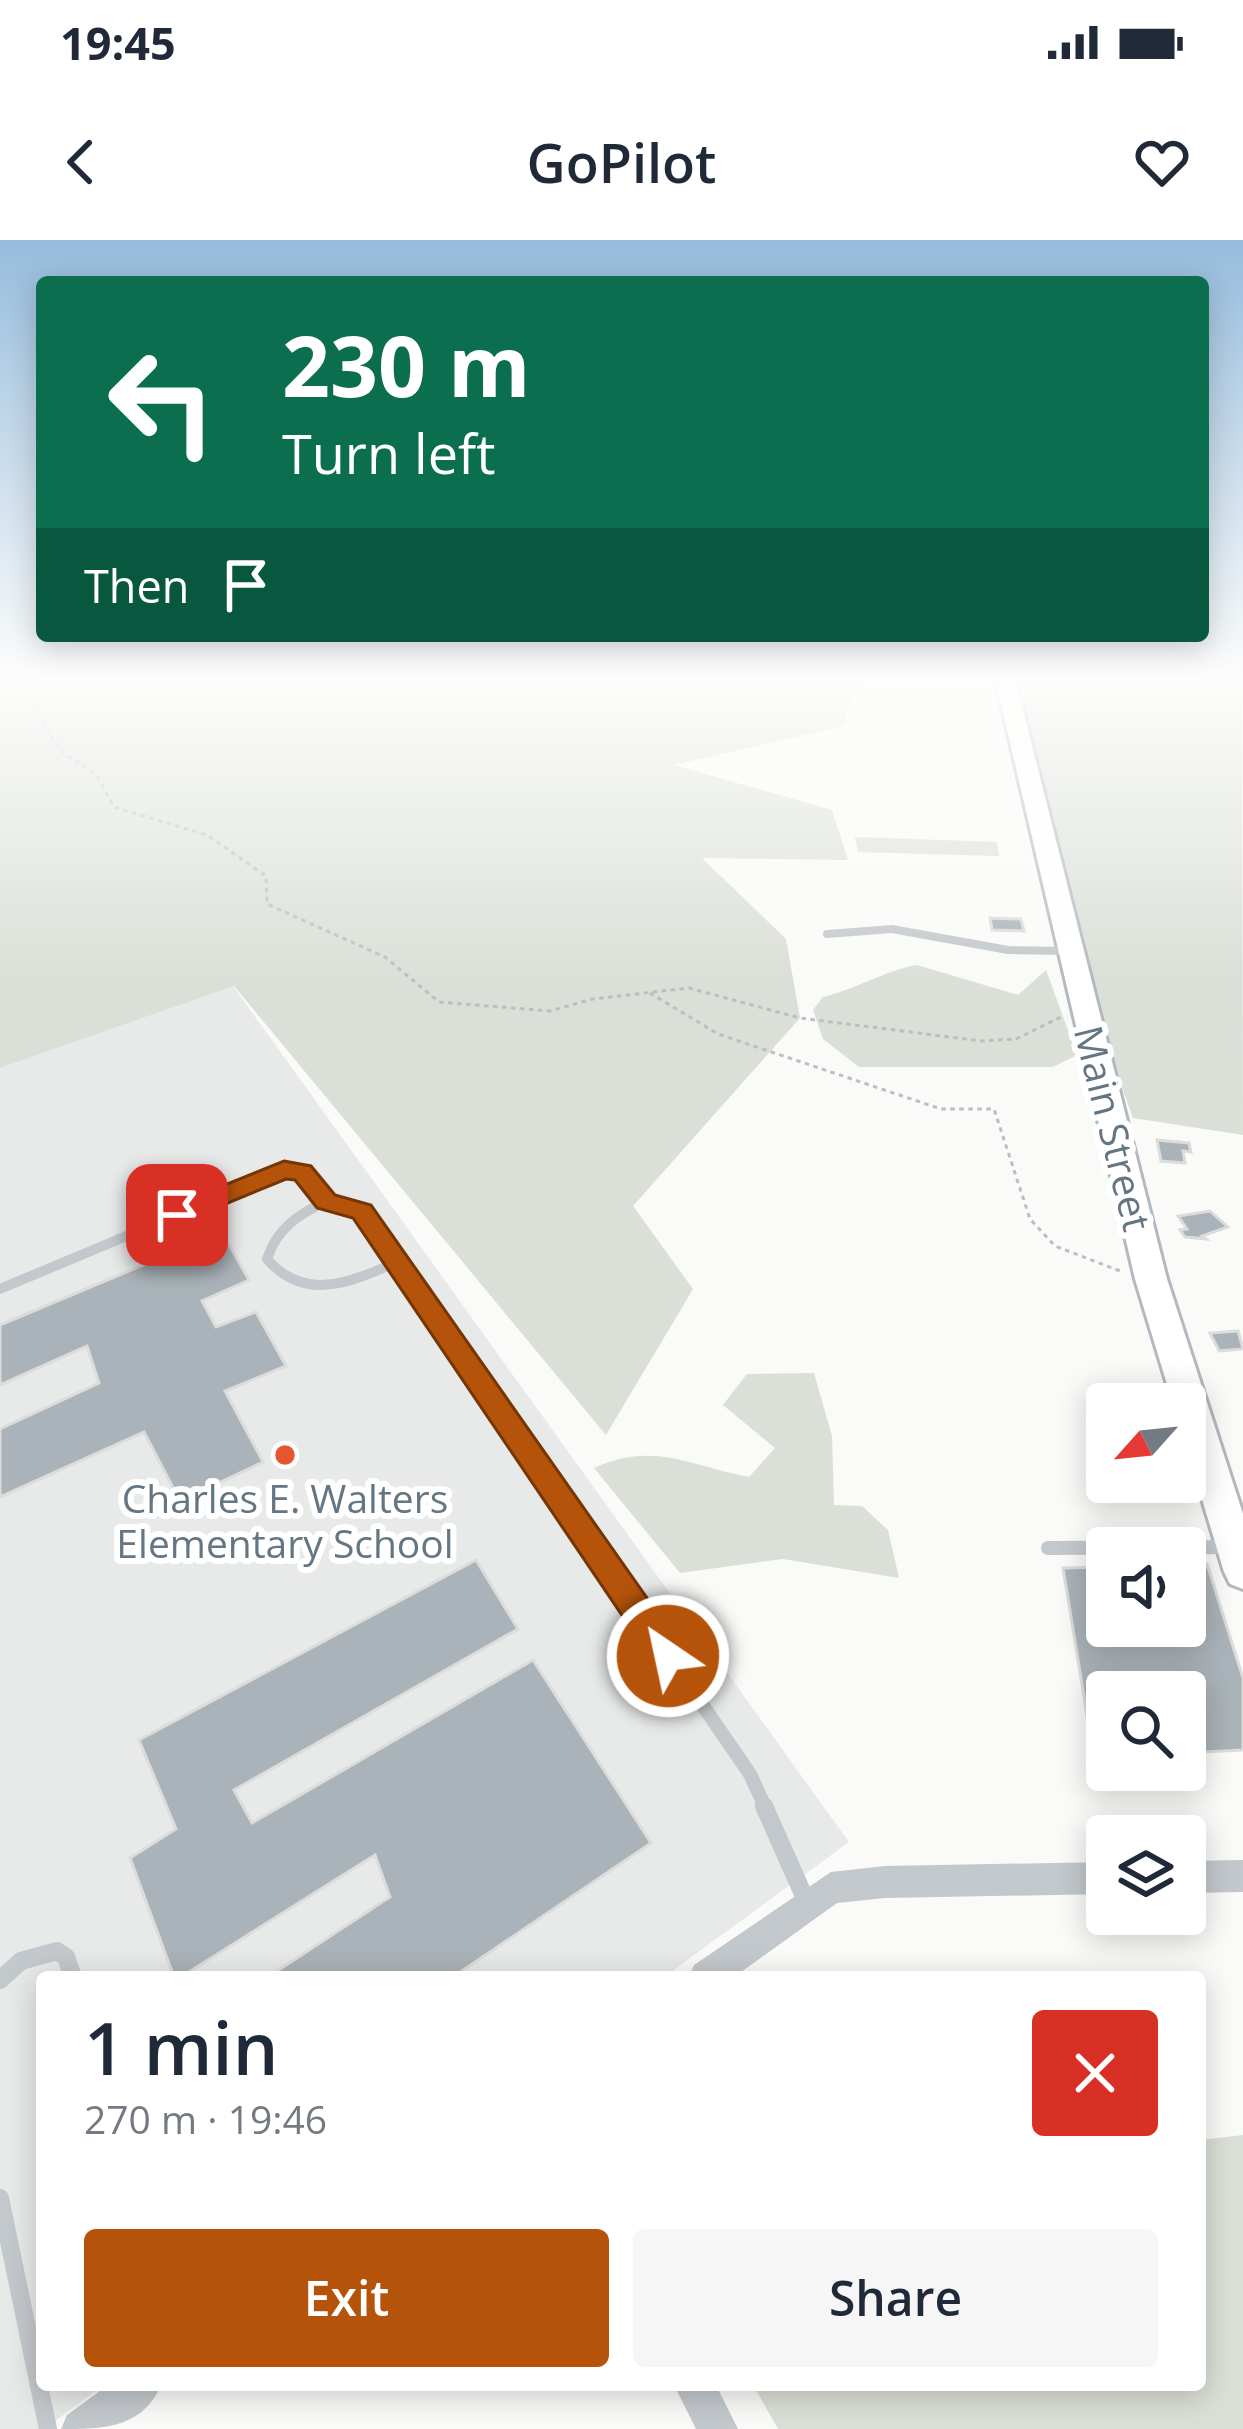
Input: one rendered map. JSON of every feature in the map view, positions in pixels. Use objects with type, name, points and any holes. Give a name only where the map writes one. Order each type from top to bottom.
[{"type":"main road","name":"Main Street","points":[[1030,780],[1150,1279],[1239,1559]]},
{"type":"street","points":[[1206,1877],[1243,1876]]},
{"type":"street","points":[[714,1971],[831,1888],[885,1882],[1086,1878]]},
{"type":"street","points":[[81,2429],[133,2391]]},
{"type":"street","points":[[697,2391],[718,2429]]},
{"type":"lane","points":[[827,934],[892,929],[1008,950],[1072,951]]},
{"type":"lane","points":[[0,1289],[284,1170],[302,1172],[326,1202],[362,1211],[749,1774],[807,1904]]},
{"type":"lane","points":[[326,1202],[290,1222],[272,1240],[267,1258],[278,1276],[295,1286],[329,1287],[397,1262]]},
{"type":"lane","points":[[1048,1548],[1239,1559]]},
{"type":"lane","points":[[0,1981],[21,1961],[57,1951],[66,1957],[71,1971]]},
{"type":"lane","points":[[0,2198],[36,2371]]},
{"type":"lane","points":[[40,2391],[48,2429]]},
{"type":"path","points":[[99,780],[114,807],[207,835],[266,876],[267,904],[362,946],[428,986],[439,1002],[550,1011],[592,999],[689,988],[800,1018],[981,1041],[1016,1039],[1053,1023],[1084,1002]]},
{"type":"path","points":[[649,993],[718,1034],[941,1108],[994,1109],[1030,1219],[1055,1246],[1150,1279]]},
{"type":"shaded area","points":[[0,780],[727,780],[832,810],[848,860],[702,858],[786,939],[800,1018],[633,1206],[693,1289],[606,1435],[234,986],[0,1068]]},
{"type":"shaded area","points":[[1043,780],[1242,780],[1243,1135],[1133,1118],[1109,1052]]},
{"type":"shaded area","points":[[855,837],[997,842],[999,856],[858,852]]},
{"type":"shaded area","points":[[917,965],[1018,995],[1046,970],[1077,1055],[1053,1067],[859,1067],[823,1039],[813,1010],[823,997]]},
{"type":"shaded area","name":"Charles E. Walters Elementary School","points":[[233,986],[849,1842],[672,1971],[36,1971],[36,2391],[96,2391],[44,2429],[0,2429],[0,1068]]},
{"type":"shaded area","points":[[814,1373],[832,1436],[834,1505],[862,1506],[888,1530],[899,1578],[783,1559],[680,1573],[594,1468],[615,1460],[653,1456],[749,1477],[775,1448],[723,1405],[747,1374]]},
{"type":"shaded area","points":[[1243,2135],[1243,2429],[778,2429],[756,2391],[1206,2391],[1206,2139]]},
{"type":"building","points":[[990,918],[1021,919],[1024,931],[992,930]]},
{"type":"building","points":[[1157,1140],[1189,1143],[1191,1152],[1183,1151],[1185,1163],[1161,1161]]},
{"type":"building","points":[[1210,1211],[1228,1227],[1202,1236],[1206,1239],[1185,1237],[1180,1230],[1187,1229],[1178,1216]]},
{"type":"building","points":[[222,1232],[249,1280],[202,1301],[216,1327],[256,1312],[286,1366],[225,1391],[263,1462],[180,1501],[144,1432],[0,1497],[0,1429],[99,1383],[87,1346],[0,1385],[0,1325]]},
{"type":"building","points":[[1238,1331],[1243,1349],[1219,1351],[1210,1333]]},
{"type":"building","points":[[476,1560],[518,1629],[234,1790],[252,1823],[533,1660],[651,1843],[462,1971],[277,1971],[390,1897],[375,1855],[191,1971],[172,1971],[130,1858],[176,1829],[139,1740]]},
{"type":"building","points":[[1206,1564],[1243,1678],[1243,1750],[1206,1752],[1206,1671],[1086,1671],[1086,1709],[1063,1568],[1086,1567],[1086,1647],[1206,1647]]},
{"type":"place","name":"Charles E. Walters Elementary School","points":[[285,1455]]},
{"type":"route","points":[[177,1215],[284,1170],[302,1172],[326,1202],[362,1211],[668,1656]]}]
